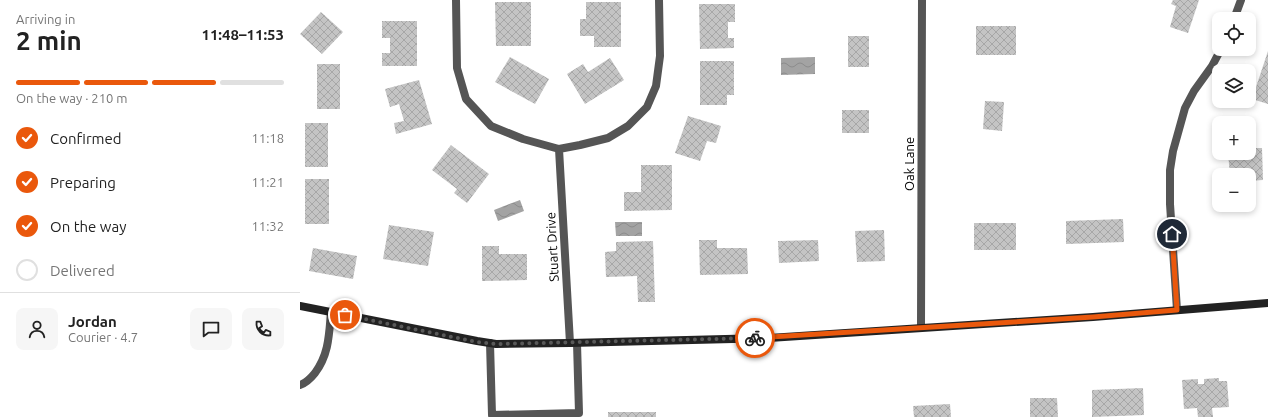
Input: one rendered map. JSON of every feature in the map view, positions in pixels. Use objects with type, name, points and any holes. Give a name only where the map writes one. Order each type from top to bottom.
[{"type":"street","points":[[456,0],[457,68],[466,99],[491,126],[523,139],[559,149],[608,138],[628,126],[647,107],[656,86],[660,56],[660,0]]},
{"type":"street","name":"Oak Lane","points":[[921,327],[922,0]]},
{"type":"street","points":[[1237,12],[1241,0]]},
{"type":"street","points":[[1177,310],[1170,204],[1170,170],[1173,151],[1186,108],[1194,91],[1217,56]]},
{"type":"street","name":"Stuart Drive","points":[[559,149],[579,415]]},
{"type":"street","points":[[300,306],[490,343],[574,343],[769,338],[1093,317],[1268,303]]},
{"type":"street","points":[[300,385],[311,377],[321,364],[325,355],[328,345],[331,312]]},
{"type":"street","points":[[490,343],[492,415],[579,415]]},
{"type":"water","points":[[815,57],[815,74],[781,75],[781,58]]},
{"type":"water","points":[[520,200],[524,211],[498,221],[494,210]]},
{"type":"water","points":[[615,222],[642,222],[642,236],[616,236]]},
{"type":"building","points":[[1173,0],[1199,0],[1188,33],[1170,27],[1176,6],[1171,4]]},
{"type":"building","points":[[495,2],[531,2],[531,46],[496,46]]},
{"type":"building","points":[[586,2],[621,2],[621,47],[594,47],[594,36],[580,36],[580,19],[586,19]]},
{"type":"building","points":[[699,4],[735,4],[735,22],[728,22],[728,38],[734,38],[734,48],[700,49]]},
{"type":"building","points":[[321,12],[343,32],[322,54],[300,34]]},
{"type":"building","points":[[382,21],[417,21],[417,66],[382,66],[382,53],[390,53],[390,38],[382,38]]},
{"type":"building","points":[[976,26],[1016,26],[1016,55],[976,55]]},
{"type":"building","points":[[848,36],[869,36],[869,67],[848,67]]},
{"type":"building","points":[[1268,51],[1268,104],[1256,100],[1256,87]]},
{"type":"building","points":[[510,57],[549,79],[535,104],[495,82]]},
{"type":"building","points":[[610,58],[624,80],[585,104],[567,74],[583,64],[588,72]]},
{"type":"building","points":[[700,61],[734,61],[734,95],[727,95],[727,105],[700,105]]},
{"type":"building","points":[[317,64],[340,64],[340,109],[317,109]]},
{"type":"building","points":[[419,80],[432,124],[396,134],[394,123],[404,121],[399,104],[390,107],[385,89]]},
{"type":"building","points":[[985,101],[1004,102],[1002,131],[983,129]]},
{"type":"building","points":[[842,110],[869,110],[869,133],[842,133]]},
{"type":"building","points":[[688,116],[721,126],[716,143],[707,141],[700,161],[675,153]]},
{"type":"building","points":[[305,123],[328,123],[328,167],[305,167]]},
{"type":"building","points":[[451,145],[489,174],[467,203],[454,193],[457,189],[432,170]]},
{"type":"building","points":[[1256,148],[1262,148],[1263,180],[1256,180],[1256,168],[1229,168],[1229,160],[1256,160]]},
{"type":"building","points":[[641,165],[672,165],[672,210],[624,211],[624,192],[641,192]]},
{"type":"building","points":[[305,179],[329,179],[329,224],[305,224]]},
{"type":"building","points":[[1123,219],[1124,242],[1066,244],[1066,221]]},
{"type":"building","points":[[974,223],[1016,223],[1016,250],[974,250]]},
{"type":"building","points":[[389,225],[434,232],[428,266],[383,259]]},
{"type":"building","points":[[884,230],[885,261],[857,262],[855,231]]},
{"type":"building","points":[[699,240],[717,240],[717,248],[747,248],[748,274],[700,275]]},
{"type":"building","points":[[818,240],[819,261],[779,263],[778,241]]},
{"type":"building","points":[[653,241],[655,302],[638,302],[637,276],[606,277],[605,252],[616,251],[616,242]]},
{"type":"building","points":[[482,246],[499,246],[499,254],[527,254],[527,280],[482,281]]},
{"type":"building","points":[[313,248],[357,256],[353,279],[309,271]]},
{"type":"building","points":[[1219,378],[1219,381],[1227,381],[1229,407],[1212,408],[1213,417],[1198,417],[1197,408],[1184,409],[1182,380],[1198,379],[1198,384],[1204,384],[1204,379]]},
{"type":"building","points":[[1143,388],[1144,415],[1092,417],[1092,390]]},
{"type":"building","points":[[1030,398],[1057,398],[1058,417],[1030,417]]},
{"type":"building","points":[[950,404],[951,417],[914,417],[913,406]]},
{"type":"building","points":[[608,412],[656,412],[656,417],[608,417]]},
{"type":"way so far","points":[[345,315],[477,342],[496,344],[755,338]]},
{"type":"route","points":[[755,338],[1093,317],[1177,310],[1172,234]]}]
